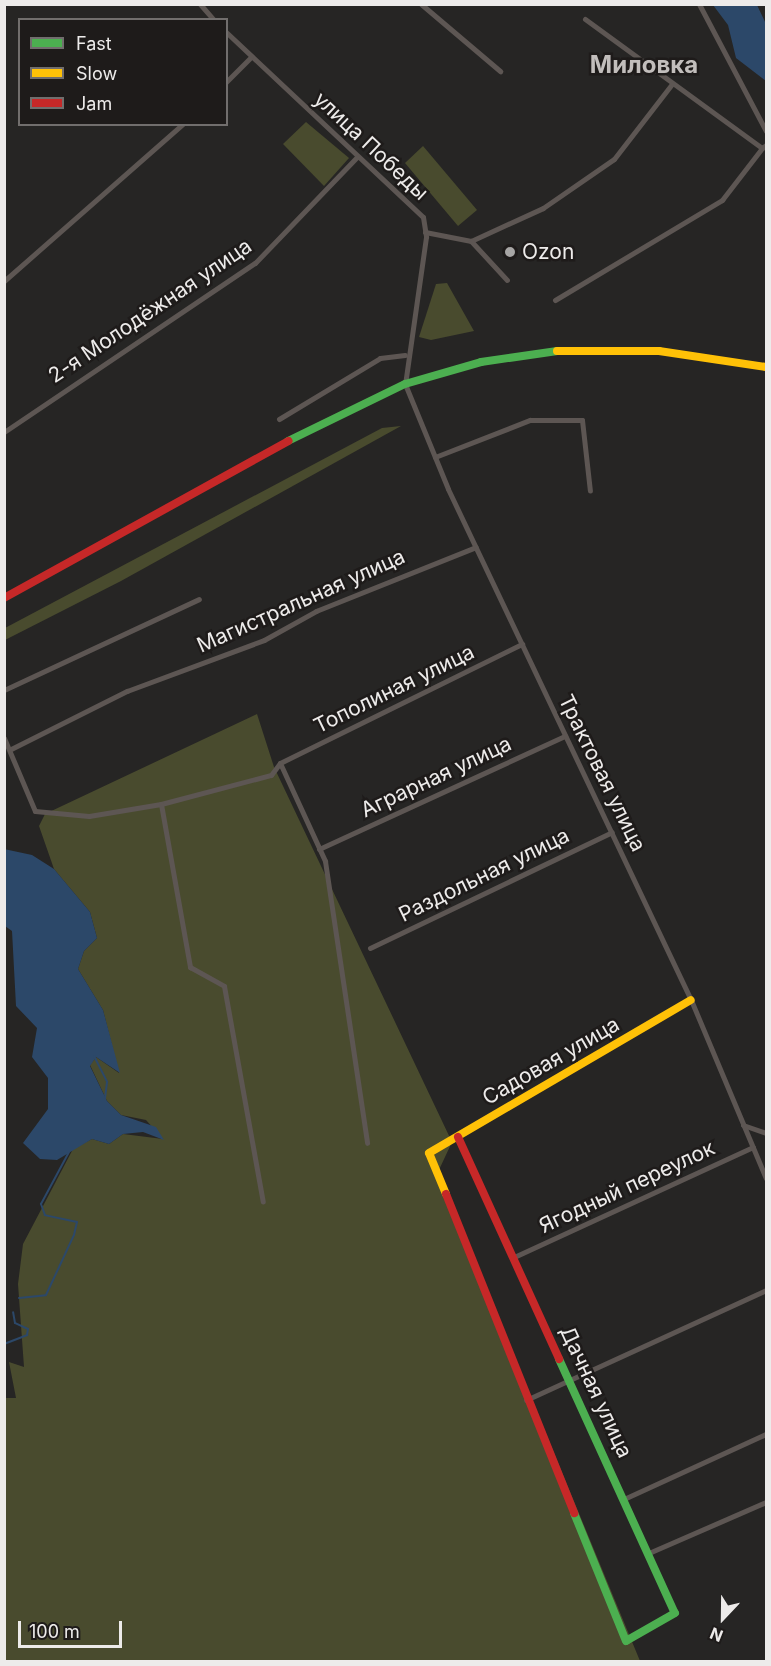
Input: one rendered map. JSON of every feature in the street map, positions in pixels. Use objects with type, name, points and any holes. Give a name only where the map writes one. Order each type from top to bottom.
[{"type":"street","points":[[200,4],[212,18]]},
{"type":"street","points":[[421,4],[500,71]]},
{"type":"street","points":[[699,4],[766,130]]},
{"type":"street","points":[[555,300],[722,200],[764,146],[672,84],[585,19]]},
{"type":"street","name":"улица Победы","points":[[228,34],[423,217],[425,231],[405,355],[405,384]]},
{"type":"street","points":[[228,80],[251,57]]},
{"type":"street","points":[[471,241],[543,207],[614,159],[672,84]]},
{"type":"street","points":[[4,281],[181,126]]},
{"type":"street","name":"2-я Молодёжная улица","points":[[4,432],[255,263],[357,157]]},
{"type":"street","points":[[425,231],[471,241],[507,280]]},
{"type":"street","points":[[4,598],[357,403],[405,384],[482,362],[566,350],[659,351],[766,368]]},
{"type":"street","points":[[279,419],[380,358],[405,355]]},
{"type":"street","name":"Трактовая улица","points":[[405,384],[435,458],[476,547],[691,1000],[766,1178]]},
{"type":"street","points":[[435,458],[530,420],[582,420],[590,491]]},
{"type":"street","name":"Магистральная улица","points":[[11,749],[127,691],[264,640],[316,611],[476,547]]},
{"type":"street","name":"Магистральная улица","points":[[4,690],[199,599]]},
{"type":"street","name":"Тополиная улица","points":[[11,749],[35,811],[89,816],[161,804],[271,774],[280,764],[522,644]]},
{"type":"street","name":"Аграрная улица","points":[[319,849],[566,736]]},
{"type":"street","points":[[4,738],[11,749]]},
{"type":"street","points":[[280,764],[319,849],[367,1143]]},
{"type":"street","points":[[161,804],[190,967],[224,986],[263,1202]]},
{"type":"street","name":"Раздольная улица","points":[[370,948],[612,832]]},
{"type":"street","name":"Садовая улица","points":[[526,1400],[429,1153],[691,1000]]},
{"type":"street","points":[[743,1125],[766,1133]]},
{"type":"street","name":"Дачная улица","points":[[458,1137],[651,1552],[675,1613],[626,1641],[526,1400]]},
{"type":"street","name":"Ягодный переулок","points":[[513,1257],[753,1147]]},
{"type":"street","points":[[526,1400],[766,1290]]},
{"type":"street","points":[[626,1498],[766,1434]]},
{"type":"street","points":[[651,1552],[766,1502]]},
{"type":"green space","points":[[306,122],[349,158],[324,186],[283,144]]},
{"type":"green space","points":[[423,146],[477,210],[458,226],[405,163]]},
{"type":"green space","points":[[447,283],[474,331],[431,340],[419,337],[436,284]]},
{"type":"green space","points":[[401,426],[121,581],[5,640],[5,628],[382,428]]},
{"type":"green space","points":[[257,714],[274,767],[452,1142],[438,1172],[640,1661],[5,1661],[4,1398],[16,1398],[9,1362],[24,1367],[18,1284],[23,1244],[73,1149],[92,1139],[109,1144],[123,1134],[163,1139],[146,1120],[121,1115],[107,1101],[90,1065],[96,1057],[119,1073],[103,1010],[78,969],[84,951],[97,938],[90,912],[54,869],[39,826],[45,814]]},
{"type":"water","points":[[713,5],[757,5],[766,24],[766,81],[736,58],[728,25]]},
{"type":"water","points":[[4,849],[32,855],[54,869],[90,912],[97,938],[84,951],[78,969],[103,1010],[120,1073],[96,1057],[90,1066],[107,1101],[121,1115],[156,1127],[164,1140],[143,1132],[123,1134],[109,1144],[92,1139],[57,1160],[40,1159],[23,1143],[48,1109],[48,1078],[32,1057],[37,1028],[16,1006],[12,931],[5,926]]},
{"type":"waterway","points":[[94,1056],[107,1082],[105,1098]]},
{"type":"waterway","points":[[19,1298],[46,1295],[74,1235],[77,1222],[45,1215],[41,1204],[69,1152]]},
{"type":"waterway","points":[[4,1344],[27,1335],[28,1329],[15,1323],[13,1312]]},
{"type":"traffic: fast","points":[[288,441],[405,384],[481,362],[557,351]]},
{"type":"traffic: fast","points":[[559,1359],[675,1613],[626,1641],[574,1513]]},
{"type":"traffic: slow","points":[[557,351],[659,351],[766,367]]},
{"type":"traffic: slow","points":[[446,1194],[429,1153],[691,1000]]},
{"type":"traffic: jam","points":[[4,598],[288,441]]},
{"type":"traffic: jam","points":[[458,1137],[559,1359]]},
{"type":"traffic: jam","points":[[446,1194],[574,1513]]},
{"type":"place","name":"Ozon","points":[[510,252]]},
{"type":"district","name":"Миловка","points":[[644,65]]}]
